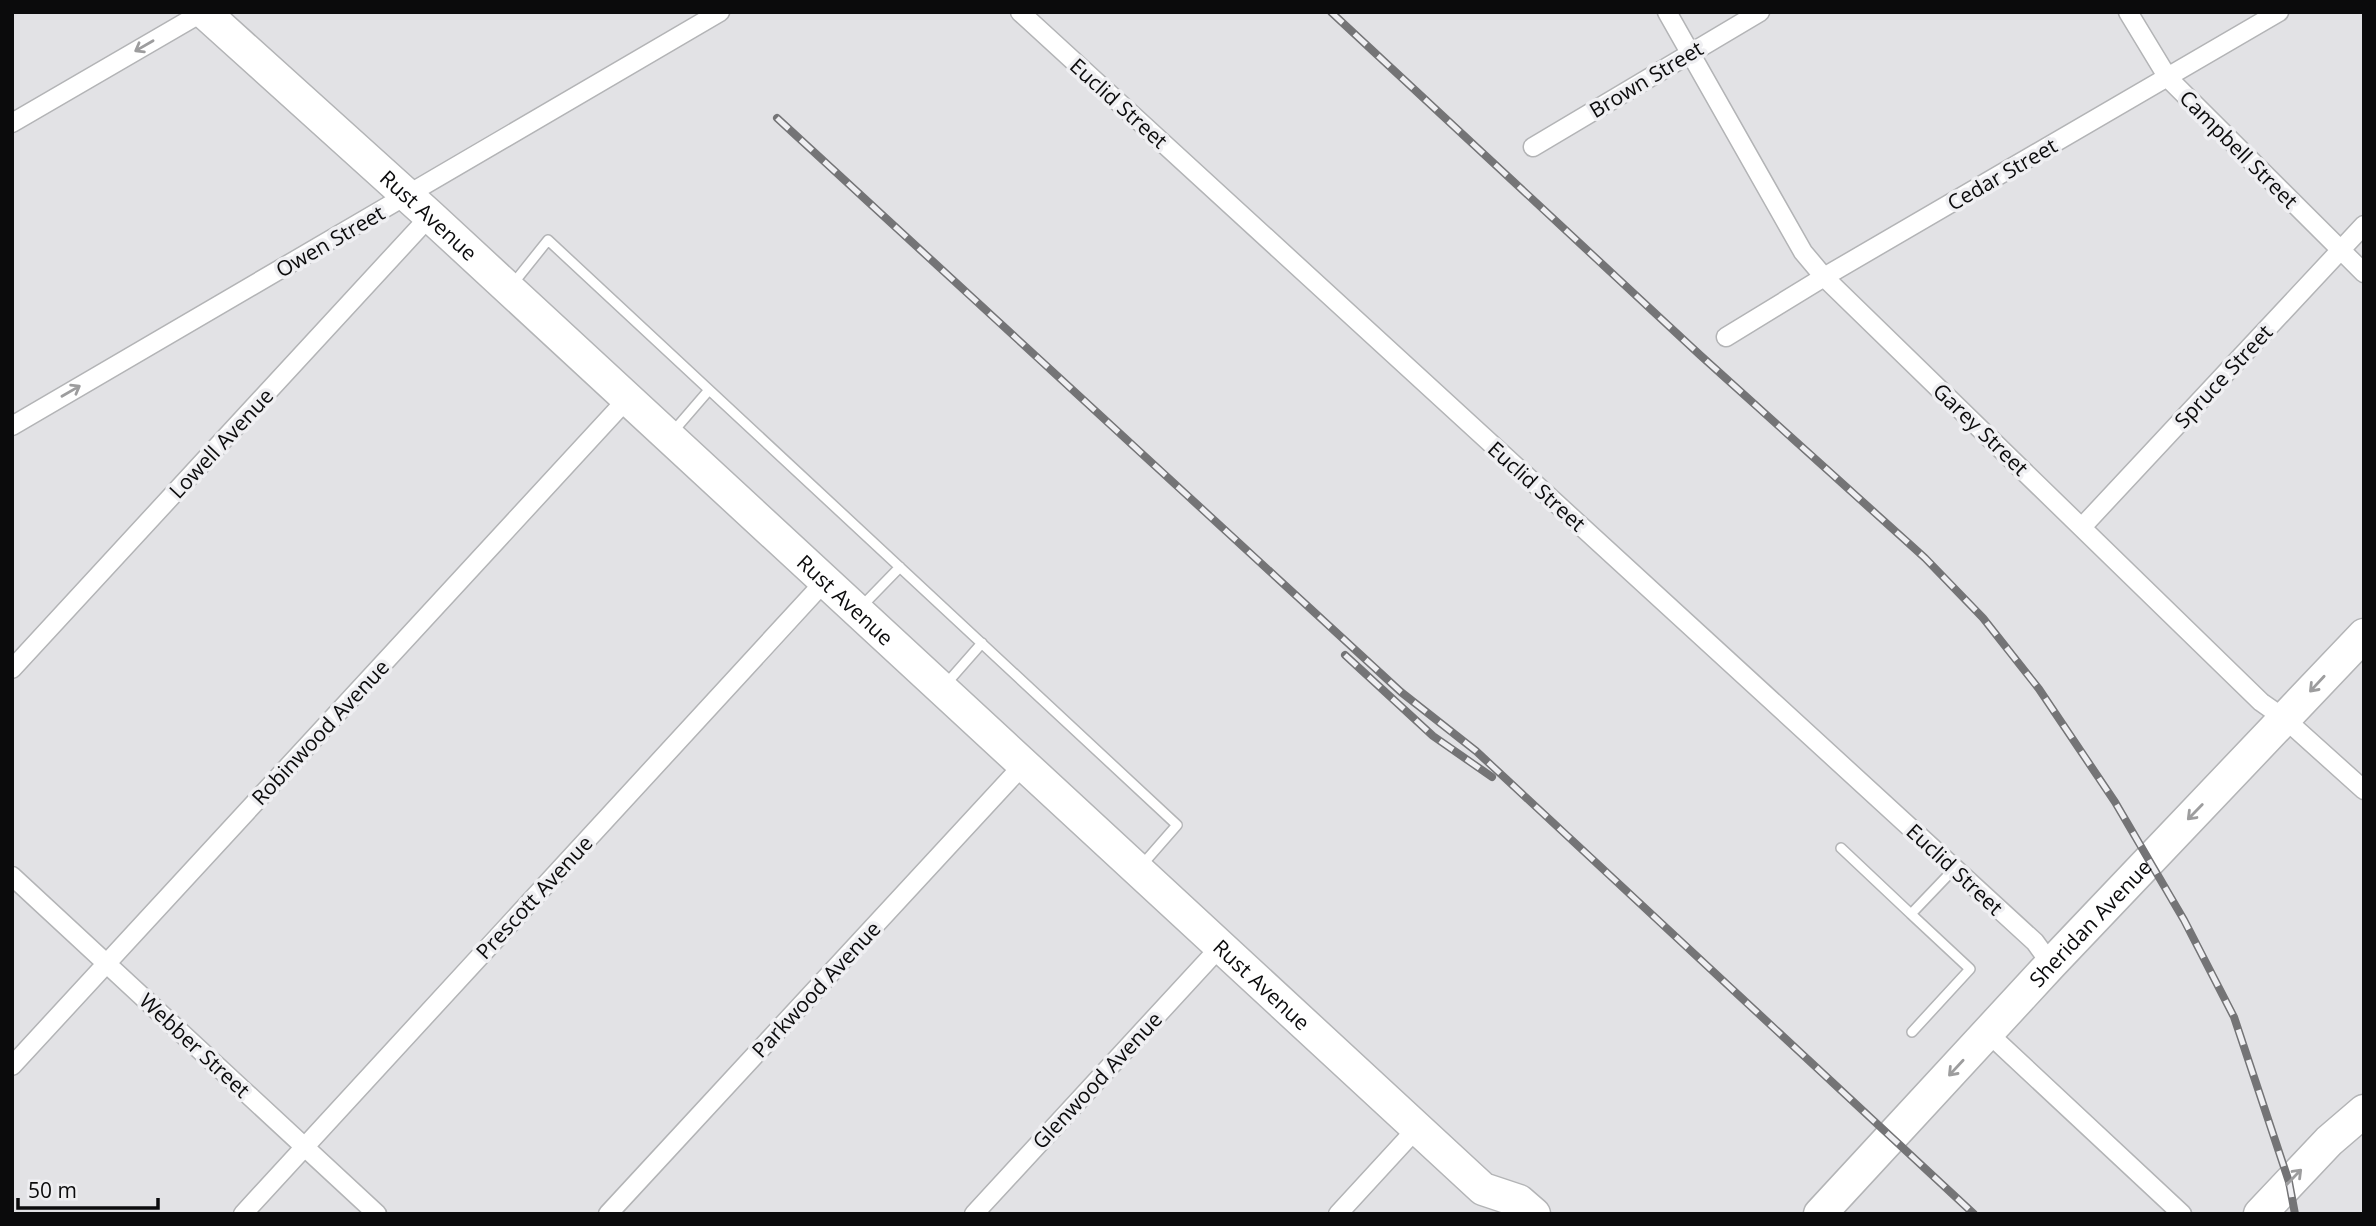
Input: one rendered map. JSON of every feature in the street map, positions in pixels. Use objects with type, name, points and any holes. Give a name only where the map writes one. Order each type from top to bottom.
[{"type":"highway","name":"Rust Avenue","points":[[204,12],[419,206],[1418,1127],[1488,1201],[1520,1201],[1534,1214]]},
{"type":"highway","name":"Sheridan Avenue","points":[[1820,1214],[2050,964],[2364,635]]},
{"type":"highway","points":[[2260,1214],[2329,1141],[2364,1111]]},
{"type":"street","points":[[12,123],[204,12]]},
{"type":"street","name":"Owen Street","points":[[12,426],[419,206],[720,12]]},
{"type":"street","name":"Euclid Street","points":[[1020,12],[2035,942],[2050,964]]},
{"type":"street","name":"Garey Street","points":[[1667,12],[1804,252],[1824,277],[2261,702],[2364,790]]},
{"type":"street","name":"Brown Street","points":[[1533,147],[1760,12]]},
{"type":"street","name":"Campbell Street","points":[[2129,12],[2168,78],[2364,273]]},
{"type":"street","name":"Cedar Street","points":[[1726,337],[2279,12]]},
{"type":"street","name":"Lowell Avenue","points":[[12,670],[419,206]]},
{"type":"street","name":"Spruce Street","points":[[2082,527],[2364,225]]},
{"type":"street","name":"Robinwood Avenue","points":[[12,1066],[628,398]]},
{"type":"street","name":"Prescott Avenue","points":[[243,1214],[826,580]]},
{"type":"street","name":"Parkwood Avenue","points":[[608,1214],[1024,764]]},
{"type":"street","name":"Webber Street","points":[[12,876],[377,1214]]},
{"type":"street","name":"Glenwood Avenue","points":[[974,1214],[1221,946]]},
{"type":"street","points":[[1988,1033],[2182,1214]]},
{"type":"street","points":[[1339,1214],[1418,1127]]},
{"type":"lane","points":[[509,289],[548,240],[1177,825],[1138,870]]},
{"type":"lane","points":[[669,436],[709,390]]},
{"type":"lane","points":[[858,610],[900,567]]},
{"type":"lane","points":[[942,689],[982,643]]},
{"type":"lane","points":[[1841,848],[1970,969],[1912,1032]]},
{"type":"lane","points":[[1911,914],[1954,869]]},
{"type":"railway","points":[[1331,12],[1700,355],[1925,558],[1983,618],[2039,689],[2115,802],[2184,920],[2234,1017],[2289,1182],[2295,1214]]},
{"type":"railway","points":[[777,118],[1401,692],[1476,751],[1974,1214]]},
{"type":"railway","points":[[1345,655],[1433,736],[1492,777]]}]
